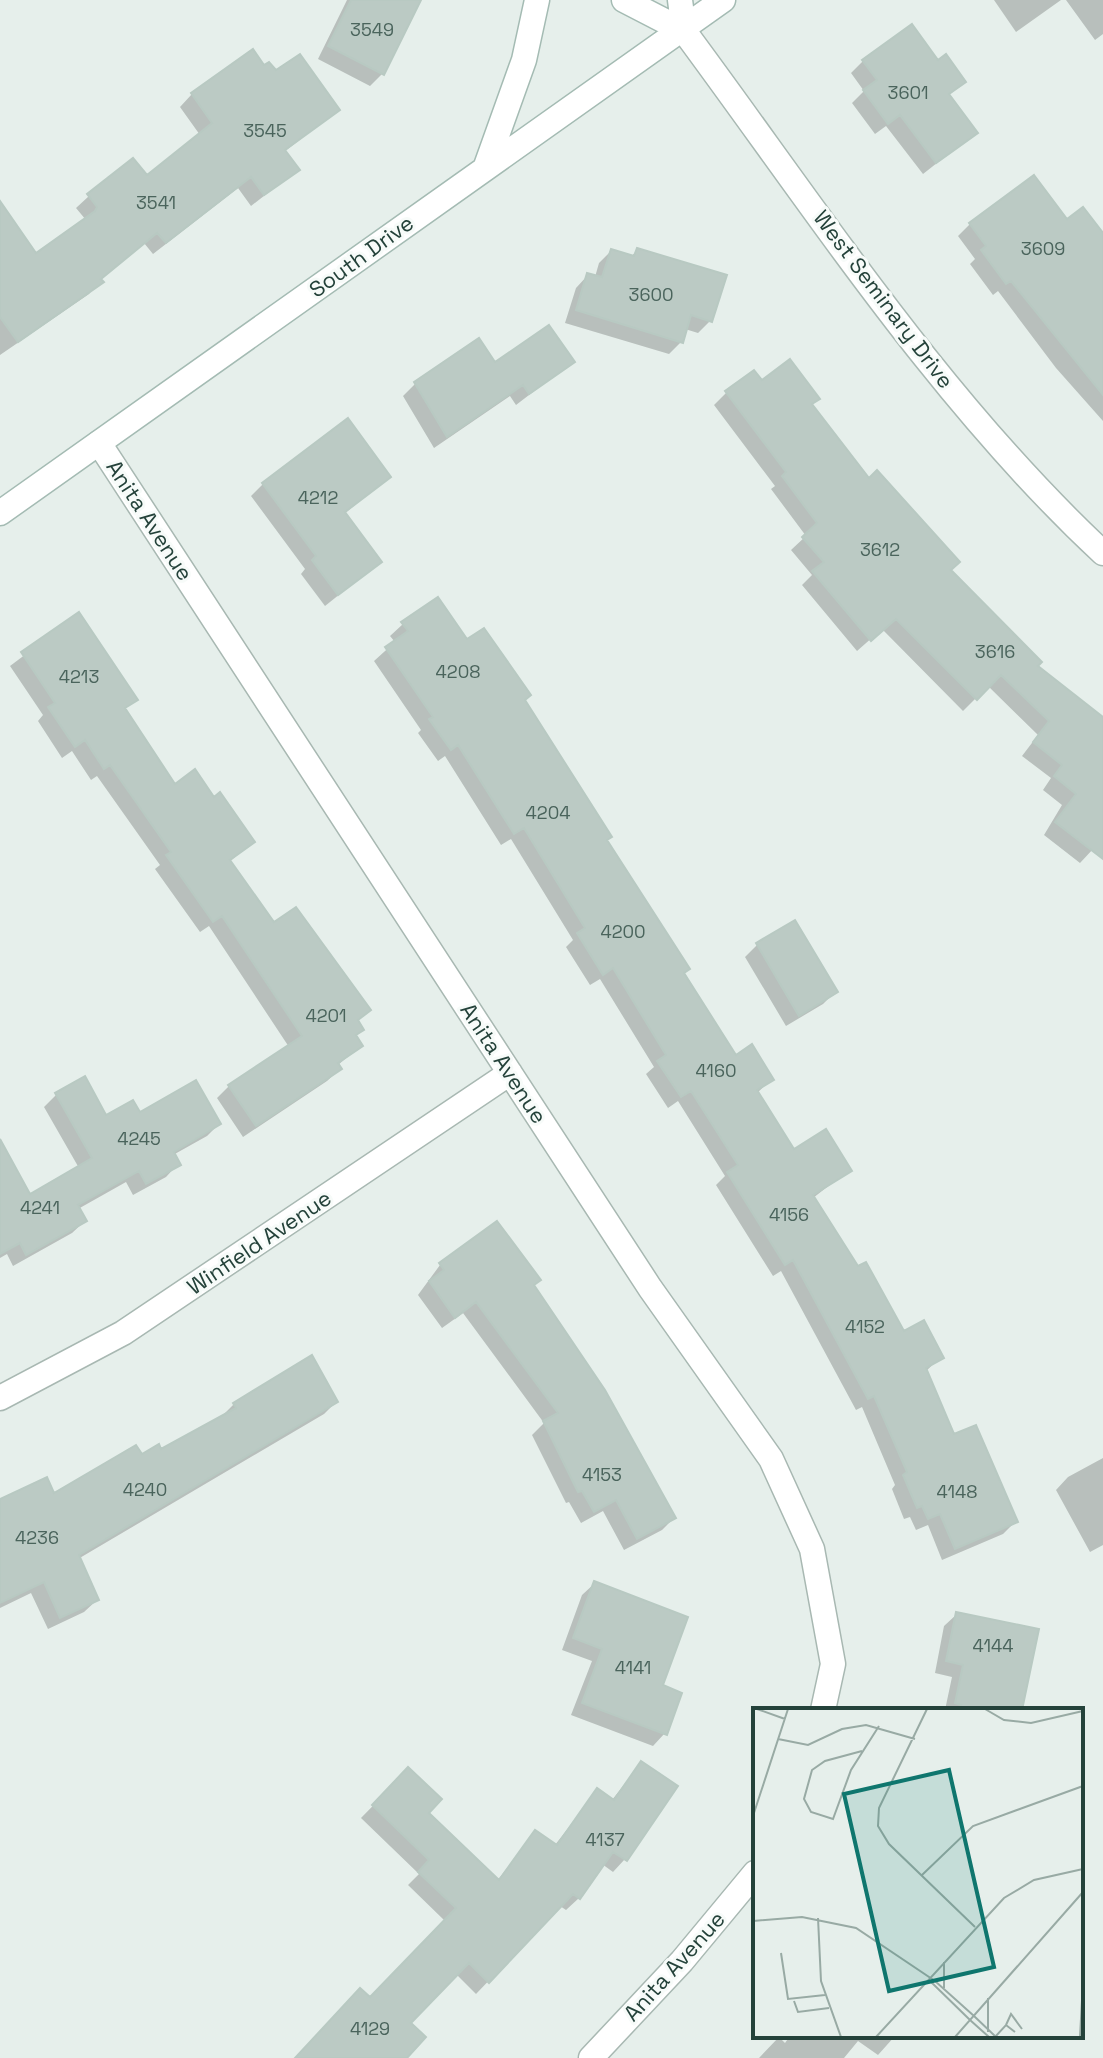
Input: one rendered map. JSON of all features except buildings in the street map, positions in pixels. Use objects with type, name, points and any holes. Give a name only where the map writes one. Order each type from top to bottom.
[{"type":"street","points":[[486,166],[524,60],[537,0]]},
{"type":"street","name":"West Seminary Drive","points":[[624,0],[684,31],[925,357],[1003,450],[1103,553]]},
{"type":"street","name":"West Seminary Drive","points":[[680,0],[684,31]]},
{"type":"street","name":"South Drive","points":[[0,513],[486,166],[684,31],[723,0]]},
{"type":"street","name":"Anita Avenue","points":[[99,443],[650,1288],[771,1459],[812,1549],[833,1664],[823,1708]]},
{"type":"street","name":"Winfield Avenue","points":[[0,1398],[123,1333],[510,1073]]},
{"type":"street","name":"Anita Avenue","points":[[591,2058],[682,1961],[753,1875]]}]
